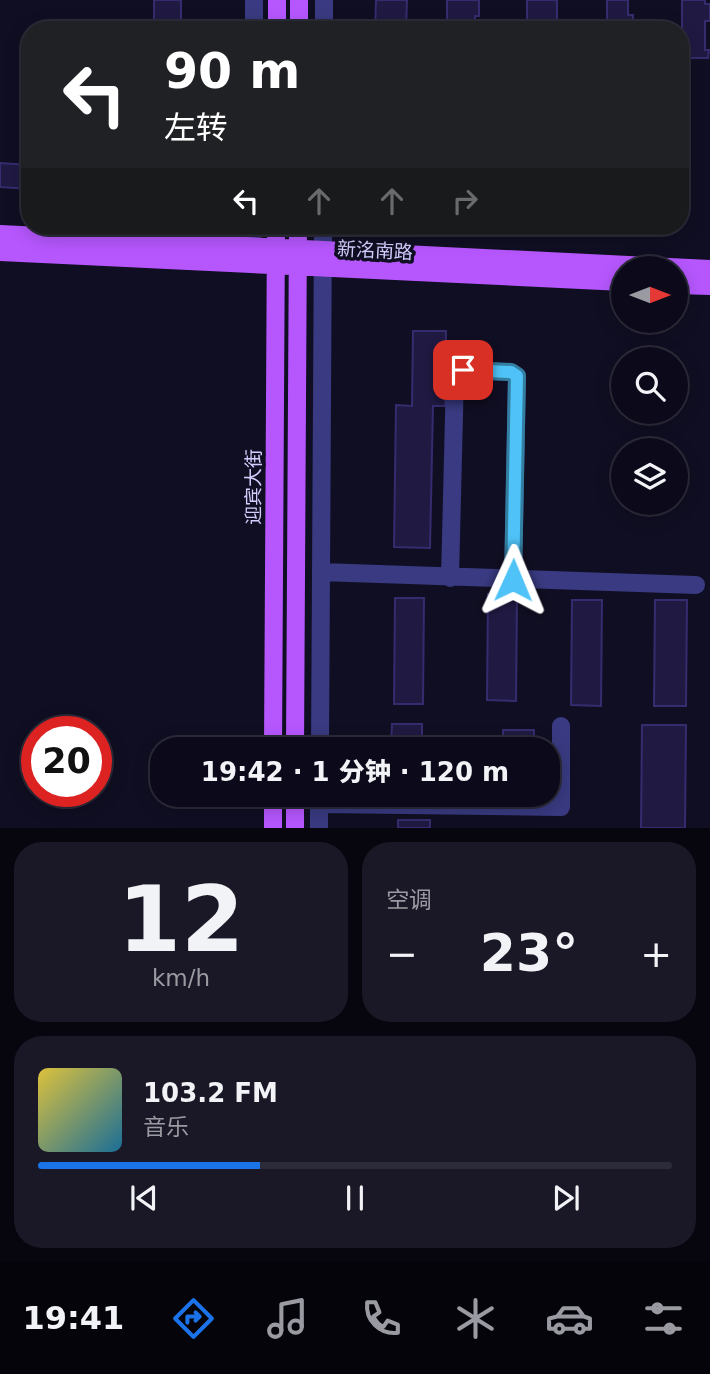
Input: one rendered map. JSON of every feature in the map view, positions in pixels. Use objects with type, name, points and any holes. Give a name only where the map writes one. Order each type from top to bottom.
[{"type":"main road","points":[[277,0],[277,21]]},
{"type":"main road","points":[[299,0],[299,21]]},
{"type":"main road","name":"新洺南路","points":[[0,234],[252,247],[275,257]]},
{"type":"main road","name":"迎宾大街","points":[[273,737],[276,235]]},
{"type":"main road","points":[[295,737],[298,235]]},
{"type":"main road","name":"新洺南路","points":[[0,252],[710,268]]},
{"type":"main road","name":"新洺南路","points":[[322,259],[611,281]]},
{"type":"main road","points":[[688,285],[710,286]]},
{"type":"main road","points":[[273,807],[273,828]]},
{"type":"main road","points":[[295,807],[295,828]]},
{"type":"street","points":[[254,0],[254,21]]},
{"type":"street","points":[[324,0],[324,21]]},
{"type":"street","points":[[252,235],[252,247]]},
{"type":"street","points":[[320,737],[323,235]]},
{"type":"street","points":[[450,578],[454,375],[463,370],[511,372],[517,376],[513,580]]},
{"type":"street","points":[[321,572],[696,585]]},
{"type":"street","points":[[560,807],[561,726]]},
{"type":"street","points":[[319,807],[319,828]]},
{"type":"building","points":[[154,0],[181,0],[181,21],[154,21]]},
{"type":"building","points":[[376,0],[407,0],[406,21],[375,21]]},
{"type":"building","points":[[447,0],[479,0],[479,16],[475,16],[475,21],[447,21]]},
{"type":"building","points":[[527,0],[557,0],[557,21],[527,21]]},
{"type":"building","points":[[607,0],[628,0],[628,15],[633,15],[633,21],[607,21]]},
{"type":"building","points":[[682,0],[705,0],[705,4],[710,4],[710,21],[705,21],[705,50],[709,50],[708,58],[689,58],[689,21],[682,21]]},
{"type":"building","points":[[0,163],[21,164],[21,188],[0,187]]},
{"type":"building","points":[[413,331],[446,331],[445,406],[433,406],[430,548],[394,547],[396,405],[412,406]]},
{"type":"building","points":[[488,594],[517,594],[516,701],[487,700]]},
{"type":"building","points":[[395,598],[424,598],[423,704],[394,704]]},
{"type":"building","points":[[572,600],[602,600],[601,706],[571,705]]},
{"type":"building","points":[[655,600],[687,600],[686,706],[654,706]]},
{"type":"building","points":[[392,724],[422,724],[422,737],[391,737]]},
{"type":"building","points":[[642,725],[686,725],[685,828],[641,828]]},
{"type":"building","points":[[503,730],[534,730],[534,737],[503,737]]},
{"type":"building","points":[[398,820],[430,820],[430,828],[398,828]]},
{"type":"route","points":[[463,370],[511,372],[517,376],[513,580]]}]
